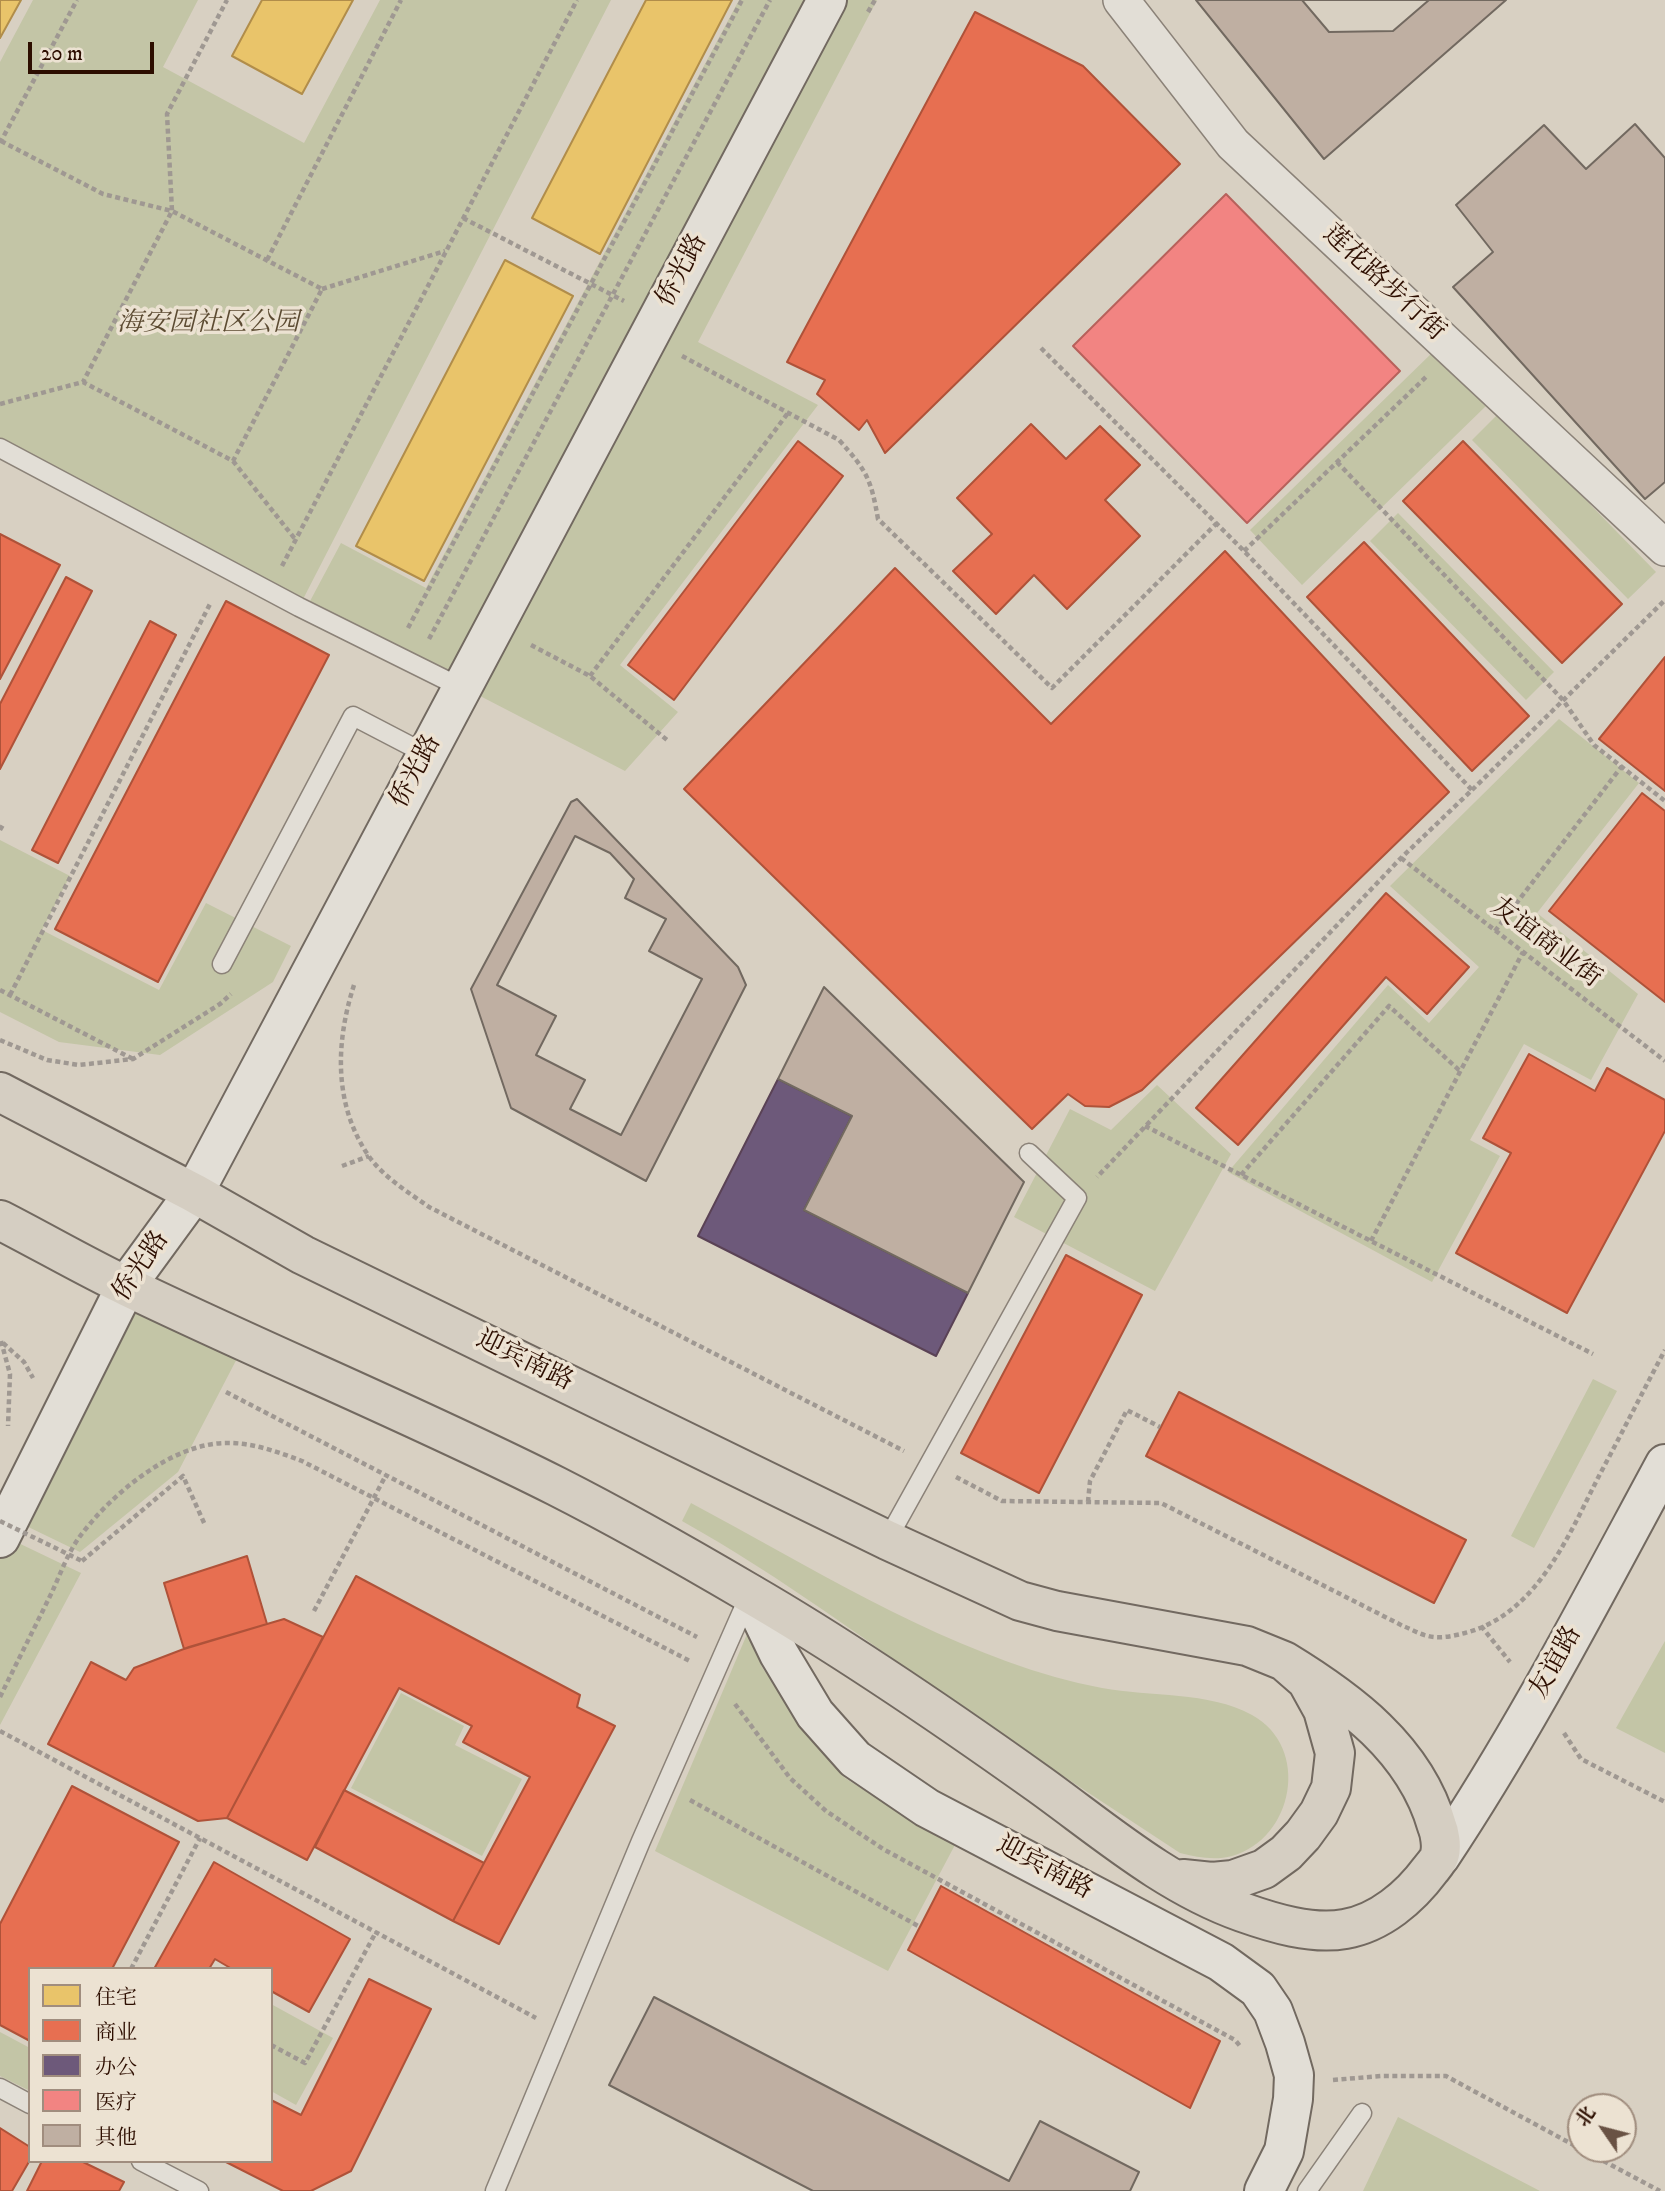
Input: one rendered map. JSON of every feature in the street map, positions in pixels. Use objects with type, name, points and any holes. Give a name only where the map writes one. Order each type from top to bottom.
[{"type":"highway","name":"迎宾南路","points":[[0,1092],[194,1193],[303,1255],[887,1540],[1020,1601],[1057,1611],[1247,1646],[1329,1689],[1356,1710],[1391,1745],[1424,1791],[1439,1830],[1440,1857]]},
{"type":"highway","points":[[0,1220],[126,1286],[556,1486],[750,1594],[894,1685],[1170,1878],[1209,1898],[1262,1919],[1318,1930],[1343,1930],[1389,1911],[1418,1887],[1440,1857]]},
{"type":"highway","points":[[1170,1878],[1212,1882],[1233,1880],[1264,1869],[1286,1853],[1319,1813],[1331,1788],[1335,1753],[1323,1710],[1295,1671]]},
{"type":"street","name":"侨光路","points":[[0,1538],[126,1286],[194,1193],[827,0]]},
{"type":"street","name":"莲花路步行街","points":[[1121,0],[1233,144],[1665,548]]},
{"type":"street","name":"友谊路","points":[[1440,1857],[1520,1730],[1665,1464]]},
{"type":"street","name":"迎宾南路","points":[[750,1594],[779,1654],[815,1714],[855,1759],[927,1808],[1231,1969],[1258,1989],[1273,2011],[1294,2075],[1284,2151],[1264,2191]]},
{"type":"lane","points":[[0,448],[268,591],[462,688]]},
{"type":"lane","points":[[222,964],[353,716],[426,754]]},
{"type":"lane","points":[[887,1540],[1077,1198],[1029,1153]]},
{"type":"lane","points":[[495,2191],[665,1786],[750,1594]]},
{"type":"lane","points":[[0,2088],[28,2103]]},
{"type":"lane","points":[[1307,2191],[1362,2113]]},
{"type":"lane","points":[[145,2163],[199,2191]]},
{"type":"path","points":[[78,0],[1,142],[103,194],[172,211],[322,289],[445,251]]},
{"type":"path","points":[[83,382],[172,211],[167,114],[227,0]]},
{"type":"path","points":[[267,260],[401,0]]},
{"type":"path","points":[[268,591],[576,0]]},
{"type":"path","points":[[394,654],[741,0]]},
{"type":"path","points":[[415,665],[770,0]]},
{"type":"path","points":[[868,12],[875,0]]},
{"type":"path","points":[[463,218],[611,295],[685,358],[839,440],[858,460],[871,484],[878,519],[1052,688],[1217,523]]},
{"type":"path","points":[[233,461],[322,289]]},
{"type":"path","points":[[678,370],[692,346]]},
{"type":"path","points":[[1041,348],[1217,523],[1472,790]]},
{"type":"path","points":[[1244,551],[1454,351]]},
{"type":"path","points":[[0,404],[83,382],[233,461],[296,540]]},
{"type":"path","points":[[590,676],[788,413]]},
{"type":"path","points":[[1337,462],[1563,700],[1594,745],[1665,801]]},
{"type":"path","points":[[1077,1198],[1401,859],[1665,600]]},
{"type":"path","points":[[10,995],[210,604]]},
{"type":"path","points":[[528,643],[590,676],[667,740]]},
{"type":"path","points":[[1495,931],[1622,766]]},
{"type":"path","points":[[0,830],[4,822]]},
{"type":"path","name":"友谊商业街","points":[[1401,859],[1665,1061]]},
{"type":"path","points":[[1371,1241],[1523,952]]},
{"type":"path","points":[[354,984],[344,1016],[339,1064],[349,1121],[369,1156],[397,1185],[429,1207],[1002,1501],[1161,1503],[1430,1637],[1447,1637],[1471,1631],[1498,1618],[1519,1603],[1539,1581],[1563,1545],[1665,1350]]},
{"type":"path","points":[[0,1040],[47,1060],[79,1065],[133,1059],[220,1004],[236,989]]},
{"type":"path","points":[[0,990],[133,1059]]},
{"type":"path","points":[[1241,1175],[1389,1006],[1460,1071]]},
{"type":"path","points":[[1145,1126],[1592,1354]]},
{"type":"path","points":[[342,1166],[369,1156]]},
{"type":"path","points":[[0,1342],[10,1374],[7,1438]]},
{"type":"path","points":[[226,1392],[724,1651]]},
{"type":"path","points":[[1088,1502],[1090,1481],[1127,1410],[1160,1427]]},
{"type":"path","points":[[0,1697],[77,1542],[100,1512],[137,1480],[169,1459],[198,1446],[226,1443],[268,1449],[302,1461],[374,1497],[715,1674],[761,1742],[790,1778],[826,1811],[883,1849],[1235,2040],[1244,2053]]},
{"type":"path","points":[[314,1611],[386,1475]]},
{"type":"path","points":[[0,1521],[82,1562],[183,1476],[205,1525]]},
{"type":"path","points":[[0,1731],[562,2031]]},
{"type":"path","points":[[665,1786],[920,1927]]},
{"type":"path","points":[[132,1967],[200,1838]]},
{"type":"path","points":[[273,2046],[305,2063],[376,1932]]},
{"type":"path","points":[[1293,2082],[1381,2076],[1446,2076],[1567,2141]]},
{"type":"path","points":[[1607,2163],[1660,2191]]},
{"type":"green space","name":"海安园社区公园","points":[[33,0],[198,0],[163,67],[304,143],[380,0],[611,0],[299,607],[0,448],[0,62]]},
{"type":"green space","points":[[739,0],[809,0],[449,677],[309,603],[341,543],[426,588]]},
{"type":"green space","points":[[827,0],[877,0],[698,342],[818,405],[620,665],[678,712],[625,771],[455,683]]},
{"type":"green space","points":[[1434,351],[1487,405],[1302,585],[1250,530]]},
{"type":"green space","points":[[1500,412],[1656,572],[1628,599],[1472,440]]},
{"type":"green space","points":[[1398,513],[1554,672],[1526,700],[1370,541]]},
{"type":"green space","points":[[1559,719],[1639,783],[1537,913],[1638,994],[1591,1080],[1524,1044],[1470,1140],[1500,1156],[1432,1282],[1228,1172],[1388,985],[1429,1023],[1479,967],[1390,886]]},
{"type":"green space","points":[[0,840],[70,876],[42,930],[159,990],[206,903],[291,946],[273,982],[160,1055],[59,1042],[0,1012]]},
{"type":"green space","points":[[1157,1085],[1231,1154],[1155,1291],[1014,1217],[1070,1109],[1111,1130]]},
{"type":"green space","points":[[128,1295],[243,1347],[178,1472],[80,1552],[18,1522]]},
{"type":"green space","points":[[1593,1379],[1617,1391],[1534,1548],[1511,1536]]},
{"type":"green space","points":[[691,1503],[869,1600],[960,1643],[1007,1661],[1090,1686],[1198,1698],[1235,1707],[1252,1715],[1271,1730],[1282,1748],[1288,1769],[1287,1791],[1281,1812],[1270,1831],[1253,1846],[1232,1856],[1212,1858],[1180,1853],[994,1730],[792,1589],[682,1521]]},
{"type":"green space","points":[[10,1539],[81,1573],[0,1725],[0,1559]]},
{"type":"green space","points":[[750,1627],[762,1667],[805,1731],[845,1778],[914,1822],[956,1843],[888,1971],[655,1851]]},
{"type":"green space","points":[[1665,1641],[1665,1753],[1616,1728]]},
{"type":"green space","points":[[401,1693],[464,1726],[455,1745],[522,1779],[482,1856],[351,1788]]},
{"type":"green space","points":[[273,2005],[333,2038],[296,2105],[273,2092]]},
{"type":"green space","points":[[0,2032],[28,2047],[28,2090],[0,2076]]},
{"type":"green space","points":[[1398,2117],[1540,2191],[1363,2191]]},
{"type":"building: 住宅","points":[[0,0],[21,0],[0,38]]},
{"type":"building: 住宅","points":[[262,0],[353,0],[302,94],[232,56]]},
{"type":"building: 住宅","points":[[646,0],[732,0],[600,254],[532,218]]},
{"type":"building: 住宅","points":[[505,260],[573,296],[424,581],[356,546]]},
{"type":"building: 商业","points":[[975,12],[1083,66],[1180,164],[885,453],[867,420],[859,430],[817,394],[825,380],[787,362]]},
{"type":"building: 商业","points":[[1031,424],[1066,459],[1100,426],[1140,465],[1105,500],[1140,536],[1067,609],[1034,575],[996,614],[953,571],[992,534],[957,498]]},
{"type":"building: 商业","points":[[798,441],[843,476],[674,700],[628,665]]},
{"type":"building: 商业","points":[[1463,441],[1622,604],[1562,663],[1403,501]]},
{"type":"building: 商业","points":[[0,534],[60,565],[0,679]]},
{"type":"building: 商业","points":[[1364,542],[1529,716],[1472,771],[1307,597]]},
{"type":"building: 商业","points":[[1225,551],[1449,792],[1142,1090],[1109,1107],[1085,1106],[1068,1094],[1032,1129],[684,789],[895,568],[1051,724]]},
{"type":"building: 商业","points":[[66,577],[92,591],[0,769],[0,704]]},
{"type":"building: 商业","points":[[226,601],[329,655],[158,982],[55,929]]},
{"type":"building: 商业","points":[[150,621],[176,635],[58,863],[32,850]]},
{"type":"building: 商业","points":[[1665,657],[1665,791],[1599,739]]},
{"type":"building: 商业","points":[[1642,793],[1665,811],[1665,1002],[1549,911]]},
{"type":"building: 商业","points":[[1386,893],[1469,967],[1427,1014],[1386,977],[1238,1145],[1196,1108]]},
{"type":"building: 商业","points":[[1529,1054],[1595,1091],[1607,1068],[1665,1100],[1665,1131],[1567,1313],[1456,1253],[1511,1153],[1483,1138]]},
{"type":"building: 商业","points":[[1066,1255],[1142,1295],[1039,1493],[961,1453]]},
{"type":"building: 商业","points":[[1179,1392],[1466,1540],[1434,1603],[1146,1456]]},
{"type":"building: 商业","points":[[247,1556],[267,1624],[184,1649],[164,1583]]},
{"type":"building: 商业","points":[[356,1576],[580,1695],[577,1707],[615,1726],[499,1944],[453,1921],[530,1777],[463,1742],[472,1726],[399,1688],[307,1860],[227,1818]]},
{"type":"building: 商业","points":[[284,1619],[323,1637],[227,1818],[198,1821],[48,1744],[91,1662],[126,1680],[134,1668],[189,1647]]},
{"type":"building: 商业","points":[[72,1786],[179,1842],[113,1967],[28,1967],[28,2040],[0,2025],[0,1924]]},
{"type":"building: 商业","points":[[344,1790],[484,1863],[453,1921],[315,1847]]},
{"type":"building: 商业","points":[[214,1862],[350,1939],[309,2012],[273,1992],[273,1967],[229,1967],[215,1959],[210,1967],[155,1967]]},
{"type":"building: 商业","points":[[941,1886],[1220,2041],[1190,2108],[908,1950]]},
{"type":"building: 商业","points":[[369,1979],[431,2009],[351,2171],[311,2191],[283,2191],[228,2163],[273,2163],[273,2101],[301,2115]]},
{"type":"building: 商业","points":[[0,2128],[28,2146],[28,2163],[12,2191],[0,2191]]},
{"type":"building: 商业","points":[[41,2163],[85,2163],[124,2182],[119,2191],[27,2191]]},
{"type":"building: 办公","points":[[778,1079],[852,1116],[804,1210],[968,1293],[936,1356],[698,1236]]},
{"type":"building: 医疗","points":[[1226,194],[1400,371],[1247,523],[1073,346]]},
{"type":"building: 其他","points":[[1196,0],[1506,0],[1324,159]]},
{"type":"building: 其他","points":[[1302,0],[1429,0],[1393,31],[1329,32]]},
{"type":"building: 其他","points":[[1635,124],[1665,158],[1665,482],[1645,499],[1453,287],[1493,252],[1456,205],[1544,125],[1586,169]]},
{"type":"building: 其他","points":[[577,799],[738,967],[746,985],[646,1181],[511,1108],[471,989],[571,802]]},
{"type":"building: 其他","points":[[575,836],[610,853],[634,879],[625,898],[666,919],[649,951],[702,979],[621,1135],[570,1109],[585,1080],[536,1055],[556,1016],[497,985]]},
{"type":"building: 其他","points":[[824,987],[1024,1182],[968,1293],[804,1210],[852,1116],[778,1079]]},
{"type":"building: 其他","points":[[654,1997],[1009,2181],[1040,2121],[1139,2172],[1130,2191],[813,2191],[609,2085]]}]
